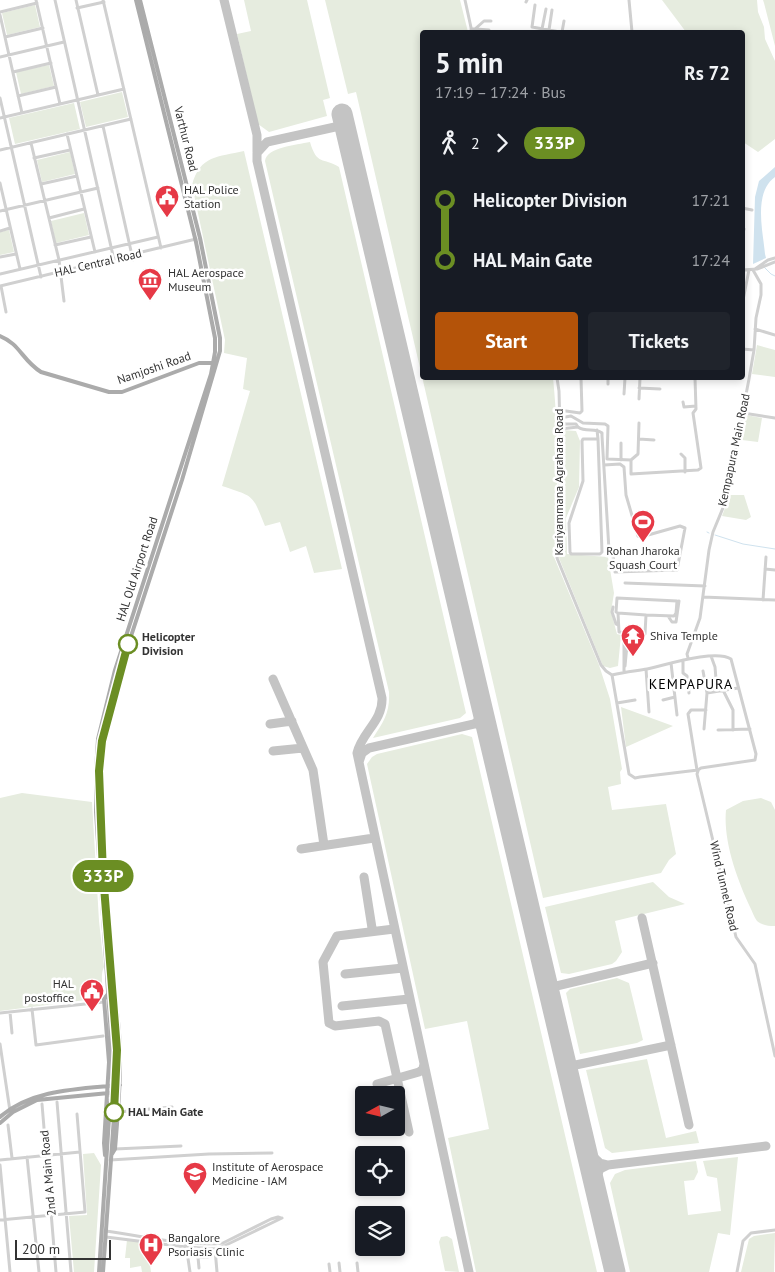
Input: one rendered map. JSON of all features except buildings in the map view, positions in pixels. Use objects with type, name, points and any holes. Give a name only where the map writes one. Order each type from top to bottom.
[{"type":"main road","name":"Varthur Road","points":[[136,0],[198,239]]},
{"type":"main road","name":"Varthur Road","points":[[140,0],[198,239],[215,338],[215,371]]},
{"type":"main road","name":"Namjoshi Road","points":[[0,336],[15,344],[28,362],[41,372],[109,392],[122,392],[199,363],[215,363]]},
{"type":"main road","name":"HAL Old Airport Road","points":[[110,995],[99,865],[96,772],[98,739],[215,363]]},
{"type":"main road","name":"HAL Old Airport Road","points":[[119,667],[215,371]]},
{"type":"main road","points":[[110,995],[104,999],[109,1054],[104,1143],[110,1159]]},
{"type":"main road","points":[[110,995],[114,1078]]},
{"type":"main road","points":[[99,1272],[110,1159],[115,1149],[120,1092],[121,1051],[119,1019],[115,999],[110,995]]},
{"type":"main road","points":[[0,1118],[35,1097],[120,1085]]},
{"type":"main road","points":[[0,1123],[10,1111],[37,1100],[120,1092]]},
{"type":"main road","points":[[103,1272],[112,1103]]},
{"type":"street","points":[[55,0],[114,260]]},
{"type":"street","points":[[76,0],[98,95]]},
{"type":"street","points":[[465,0],[473,30]]},
{"type":"street","points":[[629,0],[632,30]]},
{"type":"street","points":[[78,8],[104,1],[161,248]]},
{"type":"street","points":[[22,113],[0,13],[37,2],[60,104]]},
{"type":"street","points":[[535,5],[531,25],[532,27],[545,30]]},
{"type":"street","points":[[545,30],[546,9]]},
{"type":"street","points":[[545,30],[552,10]]},
{"type":"street","points":[[473,30],[484,20],[491,21]]},
{"type":"street","points":[[562,30],[564,21]]},
{"type":"street","points":[[5,37],[43,28]]},
{"type":"street","points":[[473,30],[488,30]]},
{"type":"street","points":[[0,57],[64,42]]},
{"type":"street","points":[[13,72],[50,63]]},
{"type":"street","points":[[18,96],[56,88]]},
{"type":"street","points":[[2,118],[124,89]]},
{"type":"street","points":[[0,98],[2,118],[11,147],[41,277]]},
{"type":"street","points":[[0,150],[131,119]]},
{"type":"street","points":[[103,126],[133,260]]},
{"type":"street","points":[[67,134],[95,252]]},
{"type":"street","points":[[31,142],[59,260],[64,300]]},
{"type":"street","points":[[34,158],[70,150]]},
{"type":"street","points":[[41,184],[77,176]]},
{"type":"street","points":[[0,183],[20,269]]},
{"type":"street","points":[[0,211],[98,188]]},
{"type":"street","points":[[48,218],[85,209]]},
{"type":"street","points":[[745,209],[752,210]]},
{"type":"street","points":[[0,231],[10,228]]},
{"type":"street","points":[[55,245],[91,236]]},
{"type":"street","points":[[0,274],[158,237]]},
{"type":"street","name":"HAL Central Road","points":[[0,286],[198,239]]},
{"type":"street","points":[[0,258],[16,254]]},
{"type":"street","points":[[745,270],[754,269],[774,260]]},
{"type":"street","points":[[745,296],[754,269]]},
{"type":"street","name":"Kempapura Main Road","points":[[688,658],[687,654],[698,623],[703,598],[713,532],[725,503],[754,350],[761,284],[754,269]]},
{"type":"street","points":[[0,286],[6,312]]},
{"type":"street","points":[[755,329],[775,334]]},
{"type":"street","points":[[745,350],[754,350]]},
{"type":"street","name":"Kariyammana Agrahara Road","points":[[557,380],[560,418],[558,560],[601,665],[612,675],[631,776],[635,778],[755,760],[756,754],[731,659],[726,656],[688,658],[646,669],[624,671],[612,675]]},
{"type":"street","points":[[560,418],[582,411],[581,380]]},
{"type":"street","points":[[624,380],[624,394]]},
{"type":"street","points":[[639,399],[640,380]]},
{"type":"street","points":[[631,460],[632,474],[685,472],[701,468],[694,413],[696,406],[695,380]]},
{"type":"street","points":[[640,388],[660,389]]},
{"type":"street","points":[[683,402],[684,407],[687,408],[696,406]]},
{"type":"street","points":[[559,410],[572,414],[583,423],[605,424],[608,426],[607,459],[631,460],[638,454],[639,423]]},
{"type":"street","points":[[743,413],[775,418]]},
{"type":"street","points":[[560,427],[576,424],[583,431],[597,430],[601,432],[609,550],[613,556],[615,572],[677,570],[685,528],[680,526],[641,537],[638,536],[626,495],[624,467],[620,464],[604,465]]},
{"type":"street","points":[[597,430],[598,439],[602,552],[600,554],[572,554],[570,552],[569,523],[583,481],[582,441],[583,439],[598,439]]},
{"type":"street","points":[[639,439],[654,440]]},
{"type":"street","points":[[621,460],[622,443]]},
{"type":"street","points":[[681,454],[684,458],[685,472]]},
{"type":"street","points":[[763,600],[766,557]]},
{"type":"street","points":[[765,569],[775,570]]},
{"type":"street","points":[[625,583],[705,586]]},
{"type":"street","points":[[618,613],[674,616],[677,601],[617,598],[616,612],[618,613],[619,632],[645,634],[646,615]]},
{"type":"street","points":[[703,598],[775,600]]},
{"type":"street","points":[[668,616],[672,622],[676,622],[679,601]]},
{"type":"street","points":[[613,607],[612,612],[618,626]]},
{"type":"street","points":[[624,671],[626,634]]},
{"type":"street","points":[[711,656],[715,667],[717,691]]},
{"type":"street","points":[[683,660],[683,673],[687,677],[689,693]]},
{"type":"street","points":[[671,663],[677,715]]},
{"type":"street","points":[[646,669],[650,712]]},
{"type":"street","points":[[703,671],[707,693],[704,729]]},
{"type":"street","points":[[707,693],[738,688]]},
{"type":"street","points":[[723,690],[733,710],[733,730]]},
{"type":"street","points":[[663,700],[675,698]]},
{"type":"street","points":[[617,703],[635,700]]},
{"type":"street","name":"Wind Tunnel Road","points":[[706,710],[691,710],[688,714],[697,774],[736,937],[755,964],[775,1056]]},
{"type":"street","points":[[718,730],[750,729]]},
{"type":"street","points":[[0,1013],[104,1002]]},
{"type":"street","points":[[32,1009],[36,1045],[103,1036]]},
{"type":"street","points":[[10,1012],[12,1033]]},
{"type":"street","points":[[0,1044],[10,1111]]},
{"type":"street","points":[[57,1102],[71,1272]]},
{"type":"street","name":"2nd A Main Road","points":[[42,1104],[56,1272]]},
{"type":"street","points":[[118,1112],[172,1107]]},
{"type":"street","points":[[0,1220],[85,1212],[77,1114]]},
{"type":"street","points":[[8,1125],[12,1158]]},
{"type":"street","points":[[115,1149],[181,1146]]},
{"type":"street","points":[[0,1160],[80,1152]]},
{"type":"street","points":[[110,1159],[272,1153]]},
{"type":"street","points":[[27,1157],[39,1272]]},
{"type":"street","points":[[0,1165],[10,1272]]},
{"type":"street","points":[[106,1231],[186,1242],[222,1243],[271,1219],[282,1218],[215,1249],[106,1237]]},
{"type":"street","points":[[737,1272],[746,1238],[751,1233],[775,1230]]},
{"type":"street","points":[[186,1242],[190,1272]]},
{"type":"street","points":[[199,1268],[198,1257],[208,1257],[205,1248]]},
{"type":"street","points":[[215,1249],[217,1272]]},
{"type":"street","points":[[339,1263],[340,1272]]},
{"type":"street","points":[[358,1263],[358,1272]]},
{"type":"street","points":[[329,1264],[330,1272]]},
{"type":"shaded area","points":[[244,0],[307,0],[330,98],[323,100],[327,116],[269,132],[258,124],[237,34],[251,31]]},
{"type":"shaded area","points":[[325,0],[460,0],[468,30],[420,30],[420,367],[356,92],[348,94]]},
{"type":"shaded area","points":[[662,0],[757,0],[765,39],[775,61],[775,139],[758,152],[745,143],[745,30],[684,30]]},
{"type":"shaded area","points":[[763,0],[775,0],[775,46],[764,3]]},
{"type":"shaded area","points":[[35,5],[40,27],[7,35],[2,13]]},
{"type":"shaded area","points":[[49,65],[54,86],[21,94],[16,72]]},
{"type":"shaded area","points":[[122,92],[128,117],[86,127],[80,102]]},
{"type":"shaded area","points":[[74,103],[80,129],[15,144],[9,118]]},
{"type":"shaded area","points":[[310,142],[318,158],[339,167],[466,713],[460,718],[373,738],[386,716],[389,692],[265,161],[267,156],[276,150]]},
{"type":"shaded area","points":[[244,151],[342,569],[314,573],[306,546],[290,552],[280,522],[265,526],[251,498],[241,492],[222,486],[250,391],[243,389],[247,358],[224,353],[225,340],[192,185],[195,175],[200,168],[211,159]]},
{"type":"shaded area","points":[[70,152],[75,174],[42,182],[37,160]]},
{"type":"shaded area","points":[[84,213],[89,235],[56,243],[51,221]]},
{"type":"shaded area","points":[[9,230],[14,252],[0,255],[0,232]]},
{"type":"shaded area","points":[[757,345],[775,350],[775,377],[752,374]]},
{"type":"shaded area","points":[[422,380],[553,380],[557,464],[557,550],[554,557],[599,665],[610,699],[622,769],[620,772],[621,784],[608,787],[612,810],[666,804],[676,854],[669,860],[661,873],[543,898]]},
{"type":"shaded area","points":[[746,415],[762,418],[758,442],[742,440]]},
{"type":"shaded area","points":[[562,430],[576,431],[580,441],[579,487],[566,518],[567,554],[608,557],[614,593],[611,612],[617,634],[621,635],[618,666],[610,668],[603,666],[559,558],[561,551]]},
{"type":"shaded area","points":[[730,495],[744,495],[751,517],[746,520],[722,516]]},
{"type":"shaded area","points":[[621,707],[673,726],[626,747]]},
{"type":"shaded area","points":[[462,734],[472,737],[597,1272],[476,1272],[448,1138],[489,1129],[467,1021],[425,1029],[367,764],[377,754]]},
{"type":"shaded area","points":[[22,793],[92,802],[99,921],[104,967],[101,998],[0,1011],[0,798]]},
{"type":"shaded area","points":[[761,798],[771,802],[775,810],[775,926],[761,923],[755,918],[732,860],[727,834],[726,810],[743,801]]},
{"type":"shaded area","points":[[653,882],[669,897],[685,904],[615,921],[622,952],[616,961],[612,964],[569,974],[561,973],[545,907]]},
{"type":"shaded area","points":[[617,978],[629,983],[643,1040],[637,1043],[580,1054],[566,993],[570,989]]},
{"type":"shaded area","points":[[647,1059],[666,1138],[696,1131],[699,1143],[612,1153],[605,1148],[586,1070]]},
{"type":"shaded area","points":[[94,1153],[101,1165],[94,1272],[74,1272],[69,1216],[87,1215],[83,1154]]},
{"type":"shaded area","points":[[738,1157],[730,1235],[718,1233],[709,1272],[630,1272],[610,1183],[615,1174],[625,1170],[696,1161],[698,1172],[694,1180],[684,1181],[688,1215],[721,1211],[717,1178],[707,1176],[703,1161]]},
{"type":"shaded area","points":[[775,1233],[774,1272],[741,1272],[749,1239],[754,1236]]},
{"type":"shaded area","points":[[447,1236],[452,1239],[459,1272],[445,1271],[439,1242],[441,1237]]},
{"type":"shaded area","points":[[127,1240],[147,1243],[151,1272],[142,1272],[141,1266],[130,1268],[130,1258],[125,1258]]},
{"type":"water","points":[[775,167],[775,177],[768,184],[762,202],[761,224],[766,258],[753,264],[755,197],[759,181]]},
{"type":"waterway","points":[[764,267],[775,276]]},
{"type":"waterway","points":[[715,535],[743,544],[775,549]]},
{"type":"taxiway","points":[[224,0],[257,135],[257,152]]},
{"type":"taxiway","points":[[344,125],[267,142],[257,153],[257,161],[382,698],[376,720],[363,739],[357,753],[469,1272]]},
{"type":"taxiway","points":[[273,679],[313,770],[324,845]]},
{"type":"taxiway","points":[[359,762],[362,753],[369,748],[474,724],[483,713]]},
{"type":"taxiway","points":[[270,724],[292,721]]},
{"type":"taxiway","points":[[474,724],[480,724],[487,729]]},
{"type":"taxiway","points":[[273,751],[303,748]]},
{"type":"taxiway","points":[[301,849],[374,838]]},
{"type":"taxiway","points":[[364,877],[372,928],[370,932]]},
{"type":"taxiway","points":[[642,918],[689,1125]]},
{"type":"taxiway","points":[[394,929],[337,936],[323,962],[329,1023],[335,1026],[379,1021],[385,1024],[409,1132]]},
{"type":"taxiway","points":[[548,988],[653,963]]},
{"type":"taxiway","points":[[345,974],[403,968]]},
{"type":"taxiway","points":[[342,1006],[409,999]]},
{"type":"taxiway","points":[[566,1067],[671,1045]]},
{"type":"taxiway","points":[[377,1084],[419,1072],[423,1069],[424,1064]]},
{"type":"taxiway","points":[[594,1182],[600,1169],[608,1165],[766,1146]]},
{"type":"taxiway","points":[[586,1150],[600,1163],[608,1165]]},
{"type":"runway","points":[[342,114],[615,1272]]},
{"type":"tunnel","points":[[110,1103],[112,1078]]},
{"type":"tunnel","points":[[115,1103],[116,1078]]},
{"type":"bus line","name":"333P","points":[[114,1112],[117,1050],[103,874],[99,771],[102,741],[128,644]]},
{"type":"place","name":"HAL Police Station","points":[[167,218]]},
{"type":"place","name":"HAL Aerospace Museum","points":[[150,301]]},
{"type":"place","name":"Rohan Jharoka Squash Court","points":[[643,543]]},
{"type":"place","name":"Helicopter Division","points":[[128,644]]},
{"type":"place","name":"Shiva Temple","points":[[633,657]]},
{"type":"place","name":"HAL postoffice","points":[[92,1012]]},
{"type":"place","name":"HAL Main Gate","points":[[114,1112]]},
{"type":"place","name":"Institute of Aerospace Medicine - IAM","points":[[195,1195]]},
{"type":"place","name":"Bangalore Psoriasis Clinic","points":[[151,1266]]},
{"type":"district","name":"KEMPAPURA","points":[[691,684]]}]
